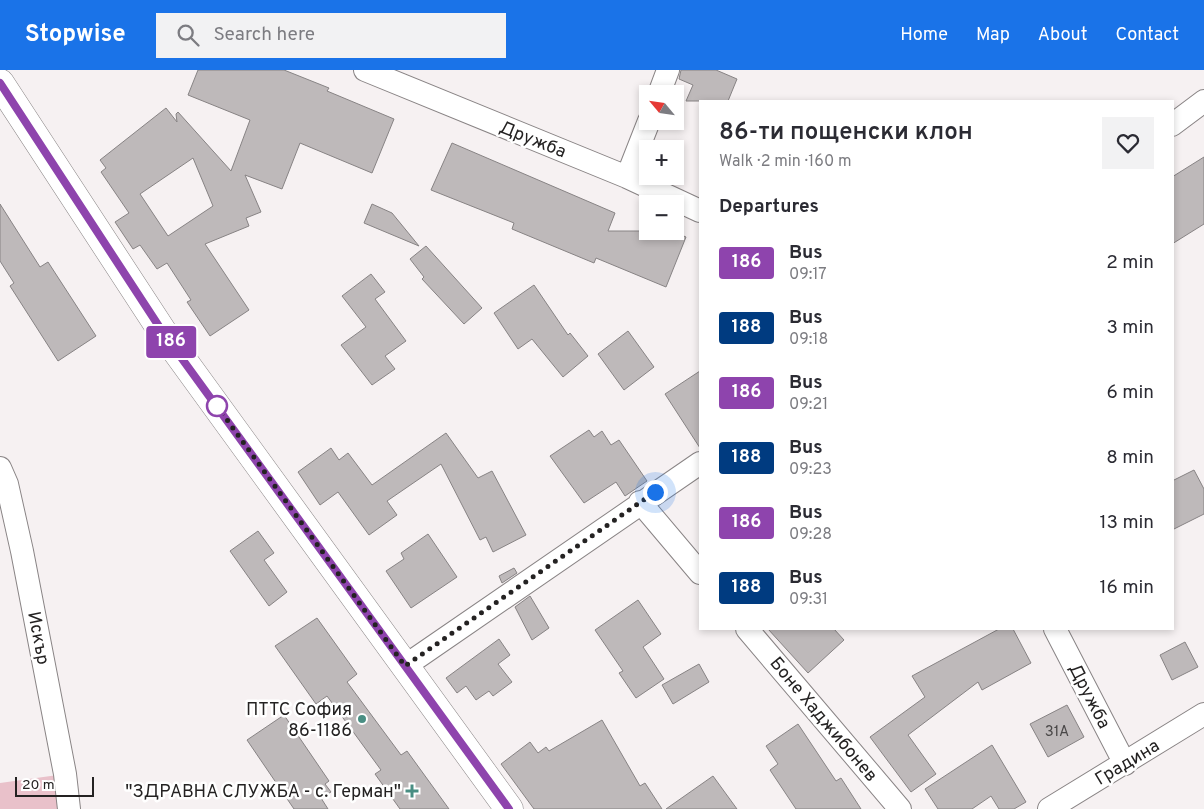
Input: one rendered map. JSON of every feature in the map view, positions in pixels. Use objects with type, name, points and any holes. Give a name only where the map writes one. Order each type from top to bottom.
[{"type":"street","name":"Дружба","points":[[365,70],[627,177],[699,210]]},
{"type":"street","points":[[662,85],[668,70]]},
{"type":"street","points":[[0,83],[164,334],[509,809]]},
{"type":"street","points":[[1174,124],[1204,101]]},
{"type":"street","points":[[627,177],[645,130]]},
{"type":"street","points":[[405,666],[699,463]]},
{"type":"street","name":"Искър","points":[[0,468],[7,484],[24,561],[65,774],[69,809]]},
{"type":"street","points":[[640,502],[699,572]]},
{"type":"street","name":"Боне Хаджибонев","points":[[748,630],[900,809]]},
{"type":"street","name":"Дружба","points":[[1056,630],[1125,764]]},
{"type":"street","name":"Градина","points":[[1048,809],[1125,764],[1204,714]]},
{"type":"shaded area","points":[[65,774],[69,809],[0,809],[0,783]]},
{"type":"building","points":[[198,70],[284,70],[329,88],[327,91],[394,119],[372,173],[300,143],[282,189],[245,175],[261,212],[246,218],[249,226],[205,244],[249,310],[210,336],[187,302],[191,300],[167,263],[157,269],[140,245],[133,249],[115,222],[129,213],[101,172],[106,168],[100,160],[166,108],[177,122],[176,114],[178,112],[231,171],[250,120],[188,95]],"holes":[[[193,158],[213,206],[168,236],[140,194]]]},
{"type":"building","points":[[681,70],[716,70],[737,79],[728,100],[686,101],[693,85],[679,79]]},
{"type":"building","points":[[452,143],[615,213],[608,231],[639,231],[639,240],[684,240],[684,236],[686,237],[666,287],[596,258],[594,263],[512,229],[514,223],[431,190]]},
{"type":"building","points":[[1204,157],[1204,224],[1174,243],[1174,176]]},
{"type":"building","points":[[0,204],[40,267],[48,262],[96,336],[58,361],[10,286],[14,283],[0,261]]},
{"type":"building","points":[[372,204],[392,213],[419,246],[364,223]]},
{"type":"building","points":[[426,246],[482,308],[464,324],[422,279],[424,277],[410,259]]},
{"type":"building","points":[[371,274],[385,292],[375,299],[406,341],[385,356],[395,369],[372,385],[341,345],[366,327],[342,296]]},
{"type":"building","points":[[534,285],[568,335],[570,333],[588,356],[563,377],[532,339],[518,349],[494,313]]},
{"type":"building","points":[[628,331],[654,367],[624,390],[598,354]]},
{"type":"building","points":[[699,372],[699,446],[665,394]]},
{"type":"building","points":[[589,430],[594,437],[602,431],[611,445],[619,440],[647,481],[625,496],[616,482],[584,503],[550,456]]},
{"type":"building","points":[[446,433],[478,478],[492,471],[526,535],[493,552],[486,537],[480,540],[441,464],[387,501],[397,515],[369,535],[338,492],[320,505],[298,472],[331,448],[339,460],[348,453],[372,485]]},
{"type":"building","points":[[1194,470],[1204,489],[1204,514],[1174,529],[1174,480]]},
{"type":"building","points":[[258,531],[274,553],[264,560],[287,592],[269,606],[230,551]]},
{"type":"building","points":[[428,534],[457,577],[411,608],[386,571],[404,559],[401,553]]},
{"type":"building","points":[[514,568],[517,573],[502,583],[499,576]]},
{"type":"building","points":[[530,596],[549,628],[532,640],[515,607]]},
{"type":"building","points":[[638,600],[661,634],[643,647],[664,679],[636,698],[619,673],[623,671],[595,630]]},
{"type":"building","points":[[317,618],[357,674],[347,682],[401,755],[407,751],[449,809],[400,809],[375,774],[381,770],[327,696],[316,704],[275,646]]},
{"type":"building","points":[[769,630],[835,630],[844,640],[808,673]]},
{"type":"building","points":[[997,630],[1014,630],[1031,663],[982,690],[978,682],[908,735],[936,774],[911,792],[870,737],[925,697],[912,676]]},
{"type":"building","points":[[499,639],[510,655],[498,664],[512,682],[493,696],[489,691],[476,700],[466,686],[457,693],[446,678]]},
{"type":"building","points":[[1185,642],[1198,667],[1172,680],[1160,655]]},
{"type":"building","points":[[699,664],[709,682],[673,704],[662,685]]},
{"type":"building","points":[[1067,705],[1084,737],[1048,757],[1030,724]]},
{"type":"building","points":[[284,715],[329,781],[325,784],[331,792],[321,798],[328,809],[294,809],[247,740]]},
{"type":"building","points":[[602,720],[640,786],[645,783],[662,809],[534,809],[501,764],[530,742],[538,753],[546,747],[549,751]]},
{"type":"building","points":[[798,724],[836,781],[841,778],[861,809],[796,809],[770,770],[778,764],[766,746]]},
{"type":"building","points":[[992,745],[1026,802],[1014,809],[999,809],[991,796],[972,809],[938,809],[925,789]]},
{"type":"building","points":[[713,776],[737,809],[666,809]]},
{"type":"bus line","name":"186","points":[[0,83],[164,334],[509,809]]},
{"type":"place","name":"ПТТС София 86-1186","points":[[362,719]]},
{"type":"place","name":"\"ЗДРАВНА СЛУЖБА - с. Герман\"","points":[[412,791]]},
{"type":"route","points":[[217,406],[405,666],[655,492]]}]
